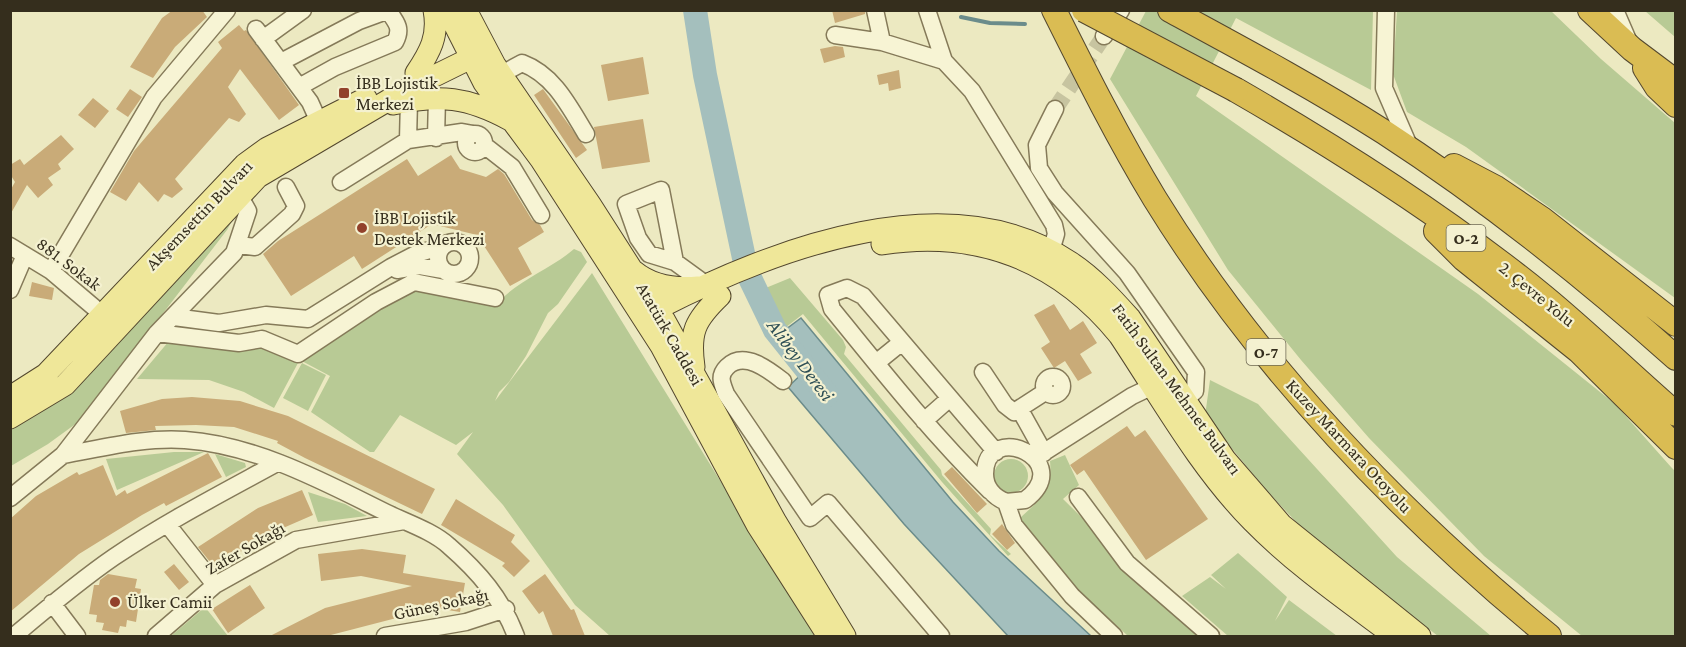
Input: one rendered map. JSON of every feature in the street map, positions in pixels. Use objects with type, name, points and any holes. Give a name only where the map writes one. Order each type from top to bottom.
[{"type":"highway","name":"Kuzey Marmara Otoyolu","points":[[1054,10],[1103,108],[1161,208],[1230,306],[1299,394],[1427,529],[1482,581],[1549,636]]},
{"type":"highway","name":"2. Çevre Yolu","points":[[1084,10],[1236,90],[1395,187],[1543,296],[1676,414]]},
{"type":"highway","name":"O-2","points":[[1170,10],[1256,57],[1411,151],[1545,249],[1602,294],[1676,358]]},
{"type":"highway","points":[[1590,10],[1632,50],[1676,82]]},
{"type":"highway","points":[[1632,50],[1657,87],[1676,105]]},
{"type":"highway","points":[[1411,151],[1459,168],[1496,188],[1542,219],[1676,324]]},
{"type":"highway","points":[[1395,187],[1464,259],[1579,351],[1676,447]]},
{"type":"main road","points":[[416,73],[435,40],[434,10]]},
{"type":"main road","points":[[447,10],[476,49]]},
{"type":"main road","points":[[466,10],[476,49]]},
{"type":"main road","name":"Akşemsettin Bulvarı","points":[[10,397],[46,374],[110,321],[233,189],[244,164],[267,148],[416,73],[476,49]]},
{"type":"main road","name":"Akşemsettin Bulvarı","points":[[233,189],[258,177],[476,49]]},
{"type":"main road","name":"Atatürk Caddesi","points":[[476,49],[501,74],[626,274],[697,382],[776,522],[845,636]]},
{"type":"main road","name":"Atatürk Caddesi","points":[[476,49],[484,83],[626,274]]},
{"type":"main road","points":[[381,106],[437,97],[473,103],[514,122]]},
{"type":"main road","name":"Fatih Sultan Mehmet Bulvarı","points":[[656,319],[783,261],[856,234],[925,224],[990,230],[1014,236],[1051,251],[1070,262],[1114,300],[1235,503],[1266,535],[1394,636]]},
{"type":"main road","name":"Fatih Sultan Mehmet Bulvarı","points":[[783,261],[916,241],[978,245],[1007,253],[1061,279],[1084,297],[1161,381]]},
{"type":"main road","points":[[626,274],[662,284],[720,290]]},
{"type":"main road","points":[[697,382],[692,349],[693,331],[701,314],[720,290]]},
{"type":"main road","name":"Atatürk Caddesi","points":[[656,319],[757,525],[828,636]]},
{"type":"main road","name":"Akşemsettin Bulvarı","points":[[10,418],[65,385],[110,321]]},
{"type":"main road","name":"Fatih Sultan Mehmet Bulvarı","points":[[1177,406],[1282,525],[1420,636]]},
{"type":"street","points":[[51,271],[154,97],[227,10]]},
{"type":"street","points":[[303,10],[260,34],[299,87],[319,122]]},
{"type":"street","points":[[875,10],[882,42]]},
{"type":"street","points":[[927,10],[944,61],[972,91],[1054,225],[1056,234],[1051,251]]},
{"type":"street","points":[[1104,36],[1121,10]]},
{"type":"street","points":[[1386,10],[1384,88],[1411,151]]},
{"type":"street","points":[[1616,10],[1632,50]]},
{"type":"street","points":[[281,62],[359,21],[389,11],[400,33],[395,42],[335,67],[299,87]]},
{"type":"street","points":[[835,35],[882,42],[944,61]]},
{"type":"street","points":[[501,74],[522,63],[533,67],[557,88],[586,134]]},
{"type":"street","points":[[436,138],[437,97]]},
{"type":"street","points":[[408,140],[410,100]]},
{"type":"street","points":[[1055,109],[1042,132],[1036,153],[1040,168],[1055,193],[1127,273],[1196,372],[1195,391],[1177,406]]},
{"type":"street","points":[[342,182],[408,140],[436,138],[462,132],[512,167],[541,215]]},
{"type":"street","points":[[1015,161],[1026,154],[1036,153]]},
{"type":"street","points":[[239,245],[255,247],[292,214],[296,206],[286,187]]},
{"type":"street","points":[[10,498],[63,455],[157,333],[234,254],[239,245],[248,211],[233,189]]},
{"type":"street","points":[[174,317],[219,323],[266,315],[308,320],[386,271],[416,254],[458,242],[466,248],[470,258],[463,271],[453,274],[420,266],[386,271]]},
{"type":"street","points":[[443,246],[438,261],[443,270]]},
{"type":"street","points":[[10,290],[18,250]]},
{"type":"street","name":"881. Sokak","points":[[18,250],[51,271],[110,321]]},
{"type":"street","points":[[675,262],[720,290]]},
{"type":"street","points":[[157,333],[238,344],[262,339],[298,354],[376,302],[414,282],[495,298]]},
{"type":"street","points":[[996,452],[863,296],[847,288],[828,295],[832,309],[924,421],[990,491],[1006,502],[1014,525],[1059,582],[1114,636]]},
{"type":"street","points":[[876,363],[902,342]]},
{"type":"street","points":[[783,381],[765,367],[745,360],[732,362],[724,370],[721,380],[726,394],[810,518],[828,503],[940,636]]},
{"type":"street","points":[[983,372],[1005,405],[1014,412],[1046,392]]},
{"type":"street","points":[[1039,455],[1132,396],[1161,381]]},
{"type":"street","points":[[924,421],[950,398]]},
{"type":"street","points":[[1006,502],[1025,500],[1032,494],[1040,477],[1039,455],[1020,410]]},
{"type":"street","points":[[63,455],[163,439],[186,440],[240,450],[277,463],[319,480],[447,544],[478,574],[506,609],[516,636]]},
{"type":"street","points":[[990,491],[986,484],[986,466],[996,452],[1003,448],[1021,448],[1039,455]]},
{"type":"street","points":[[14,636],[52,603],[113,558],[167,524],[277,463]]},
{"type":"street","points":[[1078,497],[1126,563],[1211,636]]},
{"type":"street","name":"Zafer Sokağı","points":[[156,636],[215,585],[296,540],[404,521]]},
{"type":"street","points":[[167,524],[215,585]]},
{"type":"street","points":[[52,603],[77,636]]},
{"type":"street","name":"Güneş Sokağı","points":[[385,636],[466,622],[506,609]]},
{"type":"green space","points":[[1146,11],[1373,11],[1371,90],[1236,18],[1196,96],[1478,294],[1615,404],[1676,472],[1675,636],[1582,636],[1484,556],[1369,438],[1301,360],[1228,270],[1110,79]]},
{"type":"green space","points":[[1397,11],[1551,11],[1601,59],[1675,123],[1675,298],[1466,147],[1407,112],[1393,74]]},
{"type":"green space","points":[[1645,11],[1675,11],[1675,37]]},
{"type":"green space","points":[[237,212],[227,230],[81,420],[48,444],[11,466],[11,428],[56,402]]},
{"type":"green space","points":[[574,249],[581,252],[587,262],[558,304],[548,313],[526,356],[509,382],[499,392],[495,401],[592,273],[816,636],[610,636],[575,605],[503,505],[457,454],[473,432],[456,445],[400,415],[374,452],[370,452],[311,412],[330,376],[300,360],[395,297],[415,288],[497,304],[514,288]]},
{"type":"green space","points":[[790,278],[843,340],[846,347],[844,354],[941,470],[942,475],[991,529],[990,535],[1011,554],[1008,556],[942,482],[803,314],[781,331],[758,291]]},
{"type":"green space","points":[[169,341],[259,345],[298,363],[274,408],[244,392],[209,380],[137,379]]},
{"type":"green space","points":[[302,363],[326,375],[308,411],[283,398]]},
{"type":"green space","points":[[1210,380],[1258,404],[1397,557],[1491,636],[1438,636],[1315,542],[1267,491],[1205,416]]},
{"type":"green space","points":[[174,452],[204,452],[117,490],[106,459]]},
{"type":"green space","points":[[215,454],[245,463],[246,467],[226,477]]},
{"type":"green space","points":[[1065,455],[1079,485],[1063,499],[1202,636],[1128,636],[1071,584],[1020,518],[1044,493],[1049,479],[1050,461]]},
{"type":"green space","points":[[1011,459],[1023,464],[1028,476],[1023,488],[1011,493],[999,488],[994,476],[999,464]]},
{"type":"green space","points":[[308,492],[345,504],[367,516],[318,522]]},
{"type":"green space","points":[[1238,553],[1287,597],[1275,621],[1289,600],[1337,636],[1228,636],[1182,596],[1210,577],[1226,589],[1211,575]]},
{"type":"green space","points":[[205,607],[228,636],[171,636]]},
{"type":"water","points":[[801,318],[953,502],[999,551],[1091,636],[1008,636],[904,524],[788,387],[809,367],[781,333]]},
{"type":"building","points":[[173,10],[202,10],[207,17],[175,47],[153,78],[130,67],[162,18]]},
{"type":"building","points":[[832,10],[865,10],[865,14],[835,23]]},
{"type":"building","points":[[239,25],[244,31],[246,30],[299,105],[279,120],[240,69],[228,87],[246,114],[239,122],[229,118],[175,179],[183,189],[172,198],[164,194],[158,202],[139,182],[126,201],[110,192],[134,151],[222,48],[218,42]]},
{"type":"building","points":[[843,47],[845,57],[824,63],[820,49]]},
{"type":"building","points":[[643,57],[649,94],[608,101],[601,65]]},
{"type":"building","points":[[899,70],[901,88],[889,91],[888,83],[879,85],[877,75]]},
{"type":"building","points":[[130,89],[142,97],[128,117],[116,109]]},
{"type":"building","points":[[543,89],[587,150],[576,158],[534,95]]},
{"type":"building","points":[[93,98],[109,111],[95,128],[78,115]]},
{"type":"building","points":[[643,119],[650,162],[602,169],[594,127]]},
{"type":"building","points":[[61,135],[74,149],[58,164],[61,169],[48,178],[53,185],[38,198],[27,185],[10,215],[10,191],[15,182],[10,174],[10,165],[20,159],[24,165]]},
{"type":"building","name":"İBB Lojistik Destek Merkezi","points":[[451,155],[460,169],[486,177],[498,169],[504,174],[532,220],[540,225],[544,232],[518,248],[532,274],[510,286],[477,235],[432,224],[362,269],[354,256],[291,296],[263,254],[278,241],[407,159],[418,176]]},
{"type":"building","points":[[32,282],[54,288],[52,300],[29,296]]},
{"type":"building","points":[[1054,304],[1070,330],[1083,321],[1097,343],[1080,354],[1092,373],[1078,381],[1065,361],[1054,368],[1041,348],[1050,342],[1034,315]]},
{"type":"building","points":[[192,397],[240,401],[288,416],[435,489],[422,514],[305,458],[277,443],[278,441],[234,427],[155,426],[156,430],[126,433],[120,411],[162,399]]},
{"type":"building","points":[[1127,426],[1135,437],[1145,430],[1208,519],[1146,560],[1084,470],[1077,475],[1070,465]]},
{"type":"building","points":[[208,453],[222,477],[166,506],[164,503],[79,554],[10,612],[10,519],[36,496],[77,472],[79,475],[103,465],[116,496],[125,490],[127,494]]},
{"type":"building","points":[[952,467],[987,504],[977,513],[944,474]]},
{"type":"building","points":[[302,490],[313,515],[267,535],[215,568],[198,547],[258,508]]},
{"type":"building","points":[[456,499],[515,535],[511,542],[530,561],[514,577],[502,566],[505,563],[441,525]]},
{"type":"building","points":[[1002,524],[1015,543],[1007,550],[992,534]]},
{"type":"building","points":[[362,549],[406,555],[403,573],[465,583],[460,612],[405,603],[408,615],[327,636],[270,636],[325,608],[412,586],[361,576],[321,581],[318,554]]},
{"type":"building","points":[[174,564],[189,582],[179,590],[164,572]]},
{"type":"building","name":"Ülker Camii","points":[[108,574],[137,579],[135,588],[141,589],[136,622],[127,620],[126,627],[120,626],[118,633],[102,630],[104,623],[96,622],[97,615],[89,614],[94,585],[99,585],[100,580]]},
{"type":"building","points":[[545,574],[571,610],[574,609],[585,636],[553,636],[543,611],[539,614],[522,591]]},
{"type":"building","points":[[250,585],[265,608],[228,633],[212,609]]},
{"type":"waterway","name":"Alibey Deresi","points":[[695,10],[705,75],[747,272],[775,330],[827,395]]},
{"type":"waterway","points":[[961,17],[990,23],[1025,24]]},
{"type":"tunnel","points":[[1055,109],[1104,36]]},
{"type":"place","name":"İBB Lojistik Merkezi","points":[[344,93]]},
{"type":"place","name":"İBB Lojistik Destek Merkezi","points":[[362,228]]},
{"type":"place","name":"Ülker Camii","points":[[115,602]]}]
